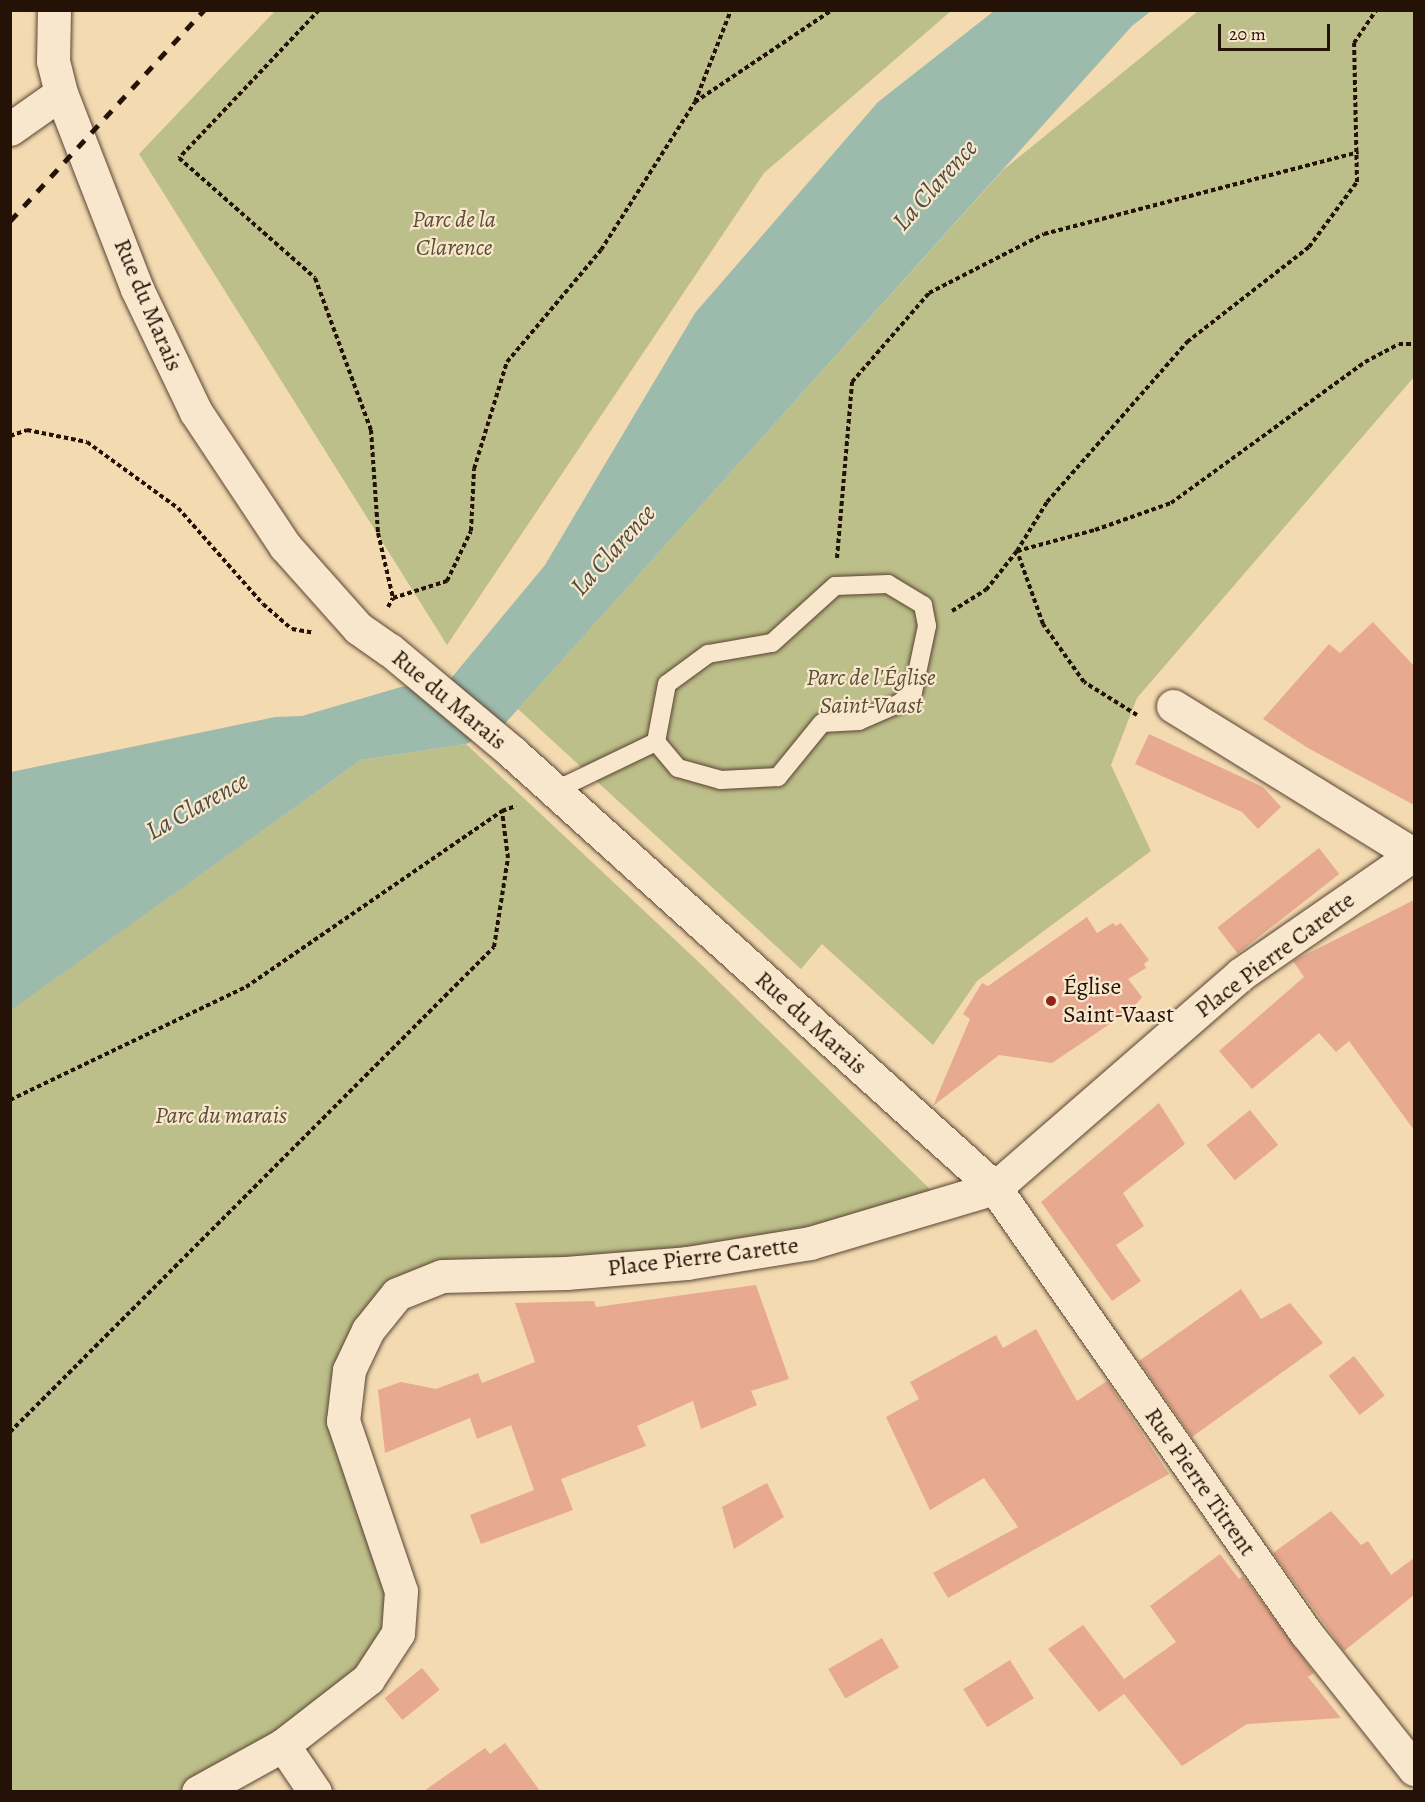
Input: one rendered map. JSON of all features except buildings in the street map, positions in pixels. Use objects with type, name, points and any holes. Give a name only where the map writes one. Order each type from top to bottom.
[{"type":"street","name":"Rue du Marais","points":[[54,10],[53,61],[61,93],[137,289],[196,412],[285,546],[358,628],[390,650],[513,753],[995,1188]]},
{"type":"street","points":[[10,129],[61,93]]},
{"type":"street","points":[[1173,706],[1414,854]]},
{"type":"street","name":"Place Pierre Carette","points":[[198,1791],[283,1745],[368,1679],[398,1633],[401,1591],[343,1421],[349,1371],[368,1330],[397,1294],[442,1276],[566,1273],[687,1263],[810,1243],[995,1188],[1241,974],[1414,854]]},
{"type":"street","name":"Rue Pierre Titrent","points":[[995,1188],[1306,1633],[1414,1768]]},
{"type":"street","points":[[283,1745],[315,1791]]},
{"type":"lane","points":[[888,584],[923,605],[927,626],[913,692],[900,703],[859,721],[822,723],[778,777],[721,780],[678,768],[656,742],[668,684],[708,654],[772,643],[835,586],[888,584]]},
{"type":"lane","points":[[554,791],[656,742]]},
{"type":"path","points":[[319,10],[179,158],[315,278],[371,430],[378,533],[393,598]]},
{"type":"path","points":[[10,436],[27,430],[87,442],[178,508],[262,604],[292,629],[324,635],[358,628],[382,616],[393,598],[447,581],[471,531],[474,469],[507,362],[602,250],[695,102],[731,10]]},
{"type":"path","points":[[695,102],[832,10]]},
{"type":"path","points":[[927,626],[986,590],[1017,551],[1059,487],[1187,342],[1310,248],[1357,182],[1359,152],[1354,43],[1376,10]]},
{"type":"path","points":[[835,586],[852,382],[929,293],[1044,234],[1359,152]]},
{"type":"path","points":[[1017,551],[1095,530],[1171,503],[1365,362],[1399,344],[1414,344]]},
{"type":"path","points":[[1017,551],[1043,624],[1084,681],[1154,725],[1173,706]]},
{"type":"path","points":[[10,1100],[246,987],[502,811],[508,858],[494,947],[10,1432]]},
{"type":"green space","name":"Parc de la Clarence","points":[[275,11],[951,11],[764,173],[447,645],[139,154]]},
{"type":"green space","name":"Parc de l'Église Saint-Vaast","points":[[1198,11],[1414,11],[1414,377],[1137,698],[1111,765],[1151,851],[977,981],[933,1045],[822,944],[801,969],[518,709],[1003,170]]},
{"type":"green space","name":"Parc du marais","points":[[466,744],[705,968],[945,1204],[810,1243],[397,1294],[343,1421],[401,1591],[368,1679],[198,1791],[11,1791],[10,1010],[361,760]]},
{"type":"water","name":"La Clarence","points":[[994,11],[1151,11],[1132,26],[502,727],[466,744],[361,760],[11,1010],[11,772],[275,717],[302,716],[401,687],[448,682],[545,565],[695,313],[878,102]]},
{"type":"railway","points":[[10,221],[204,10]]},
{"type":"place","name":"Église Saint-Vaast","points":[[1051,1001]]}]
